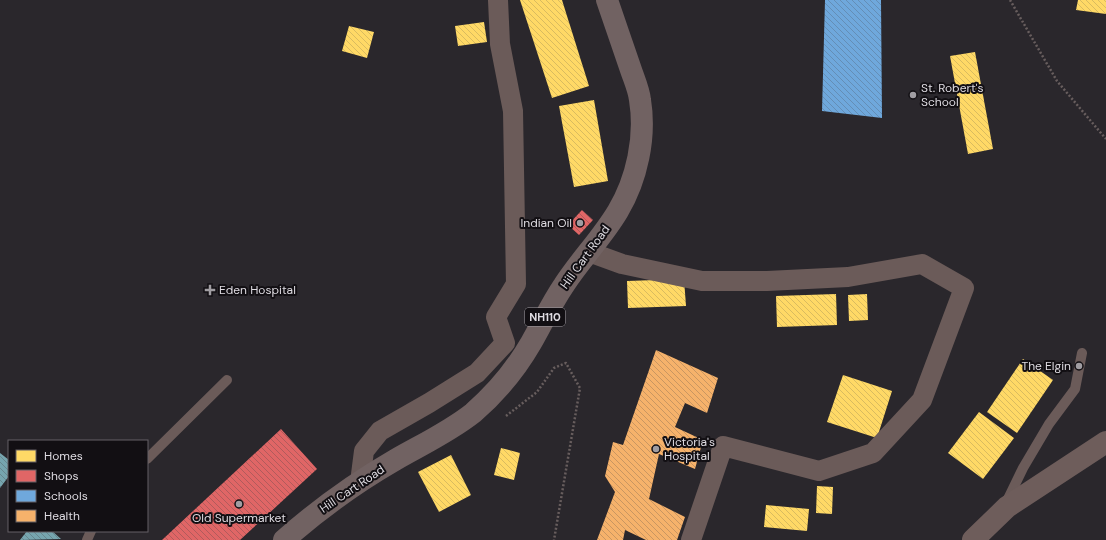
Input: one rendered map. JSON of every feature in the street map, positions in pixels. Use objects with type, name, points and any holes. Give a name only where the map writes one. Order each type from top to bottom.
[{"type":"highway","name":"Hill Cart Road","points":[[284,540],[360,482],[394,460],[452,428],[491,396],[508,377],[520,360],[564,284],[618,211],[634,174],[640,149],[642,124],[640,99],[607,0]]},
{"type":"main road","points":[[973,540],[1008,507],[1106,442]]},
{"type":"street","points":[[360,482],[364,451],[380,431],[477,373],[506,343],[496,316],[516,284],[513,111],[500,44],[498,0]]},
{"type":"street","points":[[589,252],[622,264],[702,281],[767,281],[848,277],[922,264],[964,288],[922,400],[873,453],[819,471],[723,446],[691,540]]},
{"type":"lane","points":[[1008,507],[1008,500],[1023,468],[1049,424],[1075,389],[1082,353]]},
{"type":"lane","points":[[148,458],[227,380]]},
{"type":"path","points":[[1010,0],[1057,81],[1106,139]]},
{"type":"path","points":[[502,419],[536,392],[554,368],[566,363],[580,388],[554,540]]},
{"type":"building: Homes","points":[[520,0],[562,0],[589,86],[552,98]]},
{"type":"building: Homes","points":[[1078,0],[1106,0],[1106,14],[1076,10]]},
{"type":"building: Homes","points":[[484,22],[487,42],[458,46],[455,26]]},
{"type":"building: Homes","points":[[349,26],[374,32],[367,58],[342,51]]},
{"type":"building: Homes","points":[[975,52],[993,149],[968,154],[950,56]]},
{"type":"building: Homes","points":[[594,100],[608,181],[574,187],[559,106]]},
{"type":"building: Homes","points":[[684,279],[686,306],[628,308],[627,281]]},
{"type":"building: Homes","points":[[836,294],[837,325],[777,327],[776,296]]},
{"type":"building: Homes","points":[[867,294],[868,320],[849,321],[848,295]]},
{"type":"building: Homes","points":[[1023,359],[1053,380],[1017,433],[987,412]]},
{"type":"building: Homes","points":[[843,375],[892,391],[877,438],[827,422]]},
{"type":"building: Homes","points":[[979,412],[1014,438],[983,479],[948,453]]},
{"type":"building: Homes","points":[[501,448],[520,453],[514,480],[494,475]]},
{"type":"building: Homes","points":[[451,455],[471,495],[439,512],[418,472]]},
{"type":"building: Homes","points":[[817,486],[833,487],[832,514],[816,513]]},
{"type":"building: Homes","points":[[766,505],[809,509],[807,531],[764,527]]},
{"type":"building: Shops","points":[[582,210],[593,220],[579,235],[568,225]]},
{"type":"building: Shops","name":"Old Supermarket","points":[[281,429],[317,469],[240,540],[162,540]]},
{"type":"building: Schools","points":[[825,0],[881,0],[882,118],[822,111]]},
{"type":"building: Health","name":"Victoria's Hospital","points":[[656,350],[718,378],[707,413],[685,403],[675,427],[703,440],[695,469],[659,454],[649,499],[685,517],[677,540],[646,540],[625,530],[623,540],[597,540],[615,492],[605,476],[613,442],[623,445]]},
{"type":"building: Public","points":[[0,453],[8,459],[8,477],[0,488]]},
{"type":"building: Public","points":[[26,532],[53,532],[61,539],[20,540]]},
{"type":"place","name":"St. Robert's School","points":[[913,95]]},
{"type":"place","name":"Indian Oil","points":[[580,223]]},
{"type":"place","name":"Eden Hospital","points":[[210,290]]},
{"type":"place","name":"The Elgin","points":[[1079,366]]},
{"type":"place","name":"Victoria's Hospital","points":[[656,449]]},
{"type":"place","name":"Old Supermarket","points":[[239,504]]}]
